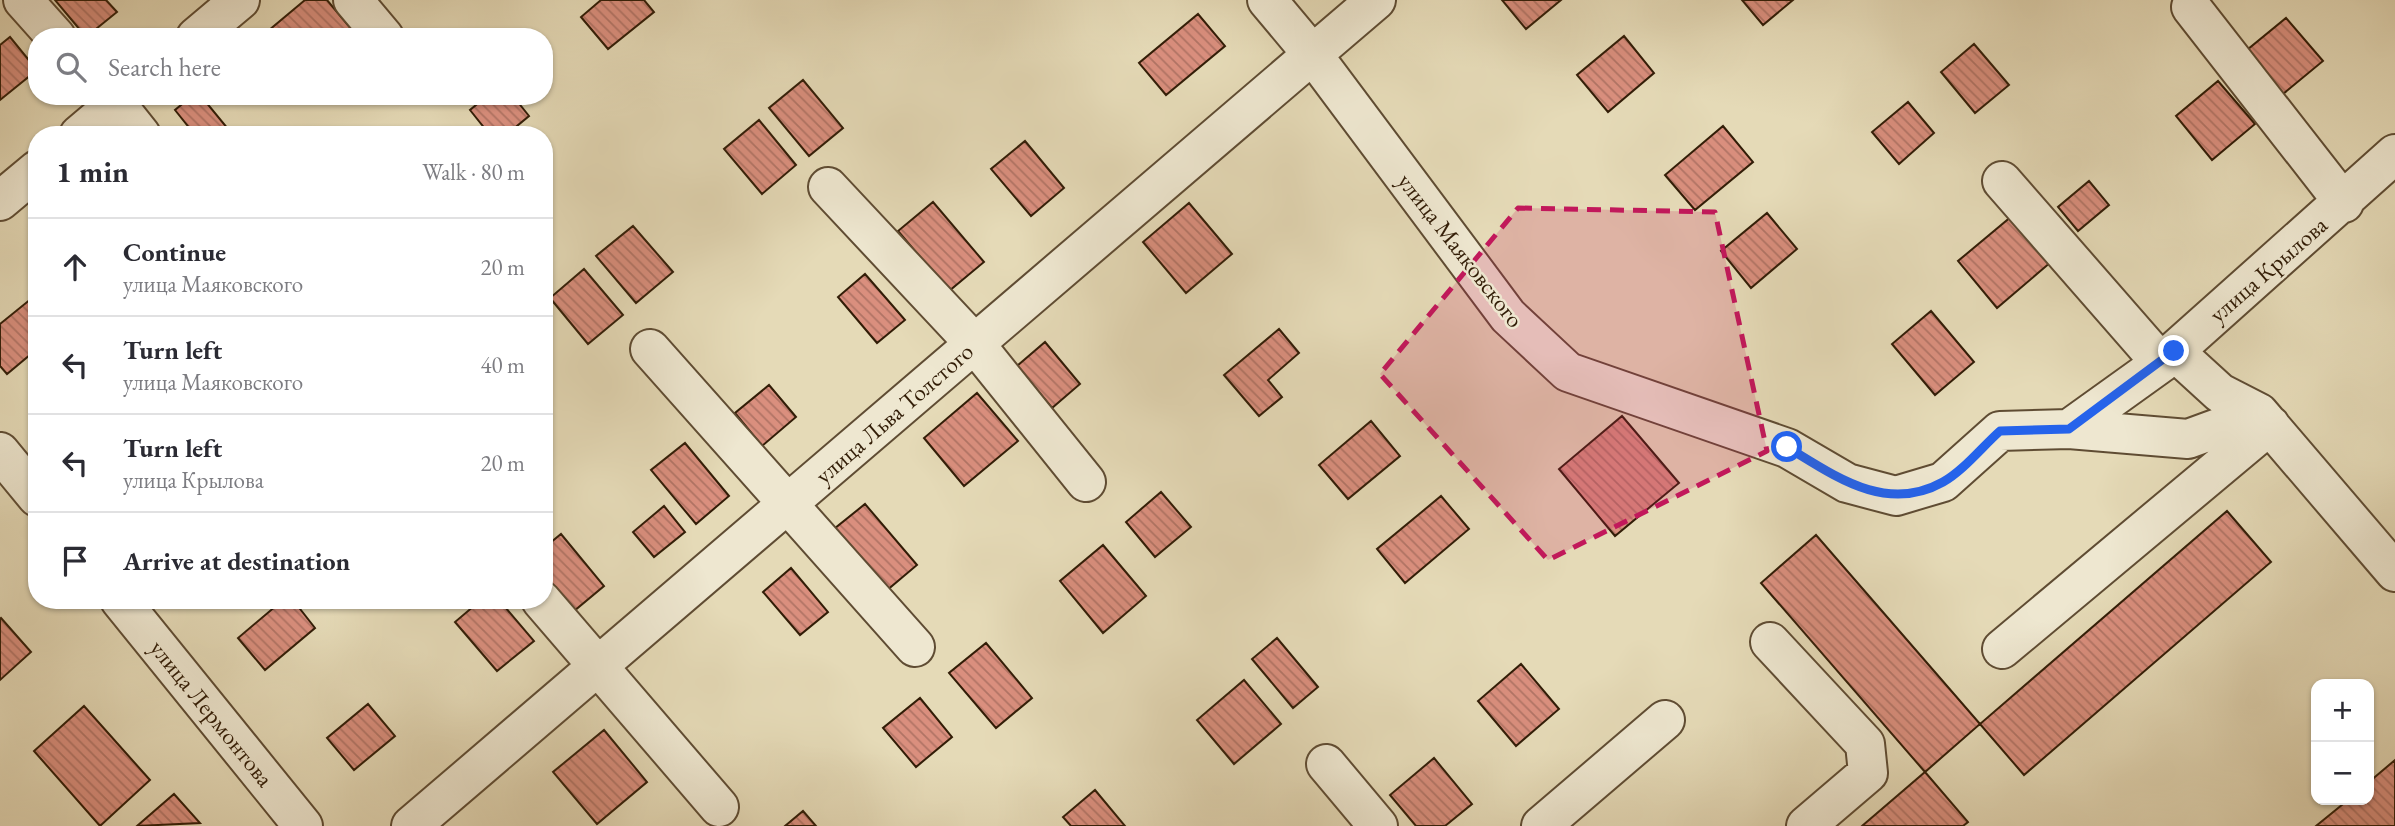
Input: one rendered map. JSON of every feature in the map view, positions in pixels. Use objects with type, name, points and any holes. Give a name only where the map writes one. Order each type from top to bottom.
[{"type":"street","points":[[23,0],[48,28]]},
{"type":"street","points":[[207,28],[240,0]]},
{"type":"street","points":[[353,0],[376,28]]},
{"type":"street","name":"улица Маяковского","points":[[1267,0],[1313,55],[1508,316],[1569,372],[1787,447],[1847,483],[1896,496],[1943,482],[2000,431],[2069,429],[2188,439],[2264,419]]},
{"type":"street","name":"улица Льва Толстого","points":[[411,826],[1376,0]]},
{"type":"street","points":[[2191,6],[2344,202]]},
{"type":"street","points":[[88,126],[111,105]]},
{"type":"street","points":[[121,105],[135,126]]},
{"type":"street","name":"улица Крылова","points":[[2069,429],[2167,357],[2395,154]]},
{"type":"street","points":[[0,201],[28,178]]},
{"type":"street","points":[[2002,181],[2167,357],[2264,419],[2395,572]]},
{"type":"street","points":[[828,187],[975,344],[1086,482]]},
{"type":"street","points":[[650,349],[915,648]]},
{"type":"street","points":[[2002,649],[2264,419]]},
{"type":"street","points":[[0,452],[28,486]]},
{"type":"street","name":"улица Лермонтова","points":[[127,609],[303,826]]},
{"type":"street","points":[[548,609],[719,807]]},
{"type":"street","points":[[1770,642],[1865,744],[1868,773],[1806,826]]},
{"type":"street","points":[[1541,826],[1665,720]]},
{"type":"street","points":[[1326,764],[1378,826]]},
{"type":"highlighted area","points":[[1518,208],[1715,212],[1767,451],[1548,560],[1380,374]]},
{"type":"building","points":[[55,0],[106,0],[117,12],[97,28],[78,28]]},
{"type":"building","points":[[305,0],[327,0],[350,28],[272,28]]},
{"type":"building","points":[[601,0],[644,0],[654,12],[608,49],[581,17]]},
{"type":"building","points":[[1502,0],[1561,0],[1526,29]]},
{"type":"building","points":[[1742,0],[1793,0],[1763,25]]},
{"type":"building","points":[[1198,14],[1225,46],[1166,95],[1139,63]]},
{"type":"building","points":[[2286,18],[2323,61],[2283,94],[2247,50]]},
{"type":"building","points":[[1624,36],[1654,73],[1608,112],[1577,75]]},
{"type":"building","points":[[10,37],[28,59],[28,77],[0,100],[0,45]]},
{"type":"building","points":[[1974,44],[2009,85],[1975,113],[1941,72]]},
{"type":"building","points":[[803,80],[843,128],[809,156],[769,108]]},
{"type":"building","points":[[2218,81],[2255,124],[2212,160],[2176,116]]},
{"type":"building","points":[[1908,102],[1934,133],[1899,164],[1872,132]]},
{"type":"building","points":[[181,105],[208,105],[226,126],[188,126],[175,110]]},
{"type":"building","points":[[476,105],[520,105],[529,116],[517,126],[483,126],[470,110]]},
{"type":"building","points":[[759,120],[796,165],[762,194],[724,149]]},
{"type":"building","points":[[1723,126],[1753,162],[1695,210],[1665,175]]},
{"type":"building","points":[[1025,141],[1064,188],[1031,216],[991,169]]},
{"type":"building","points":[[2089,181],[2109,205],[2078,231],[2058,207]]},
{"type":"building","points":[[933,202],[984,262],[949,291],[898,231]]},
{"type":"building","points":[[1189,203],[1232,254],[1186,293],[1143,242]]},
{"type":"building","points":[[1767,213],[1797,249],[1751,288],[1721,251]]},
{"type":"building","points":[[2012,216],[2051,262],[1997,308],[1958,261]]},
{"type":"building","points":[[633,226],[673,272],[636,303],[596,256]]},
{"type":"building","points":[[584,269],[623,315],[588,344],[553,302],[553,295]]},
{"type":"building","points":[[865,274],[905,320],[877,343],[838,297]]},
{"type":"building","points":[[28,301],[28,356],[7,374],[0,366],[0,324]]},
{"type":"building","points":[[1931,311],[1974,362],[1935,395],[1892,344]]},
{"type":"building","points":[[1279,329],[1299,353],[1268,380],[1282,397],[1259,416],[1224,375]]},
{"type":"building","points":[[1045,342],[1080,384],[1052,408],[1017,366]]},
{"type":"building","points":[[769,385],[796,417],[762,446],[735,413]]},
{"type":"building","points":[[977,393],[1018,441],[964,486],[924,438]]},
{"type":"building","points":[[1622,416],[1679,483],[1615,536],[1559,469]]},
{"type":"building","points":[[1371,421],[1400,456],[1348,499],[1319,465]]},
{"type":"building","points":[[685,443],[729,496],[696,524],[651,470]]},
{"type":"building","points":[[1161,492],[1191,527],[1155,557],[1126,522]]},
{"type":"building","points":[[1441,496],[1469,529],[1405,583],[1377,549]]},
{"type":"building","points":[[865,504],[917,565],[886,591],[834,529]]},
{"type":"building","points":[[664,506],[685,532],[654,557],[633,532]]},
{"type":"building","points":[[2227,511],[2271,562],[2024,775],[1980,724]]},
{"type":"building","points":[[561,534],[604,586],[574,611],[553,586],[553,541]]},
{"type":"building","points":[[1816,535],[1980,724],[1925,772],[1761,583]]},
{"type":"building","points":[[1103,545],[1146,596],[1103,633],[1060,581]]},
{"type":"building","points":[[791,568],[828,612],[800,635],[763,592]]},
{"type":"building","points":[[272,609],[300,609],[315,628],[265,670],[238,638]]},
{"type":"building","points":[[470,609],[507,609],[534,641],[497,671],[455,622]]},
{"type":"building","points":[[0,619],[31,652],[0,680]]},
{"type":"building","points":[[1277,638],[1318,687],[1293,708],[1252,659]]},
{"type":"building","points":[[986,643],[1032,698],[996,728],[949,673]]},
{"type":"building","points":[[1521,664],[1559,709],[1516,746],[1478,701]]},
{"type":"building","points":[[1244,680],[1281,724],[1234,764],[1197,720]]},
{"type":"building","points":[[920,698],[952,737],[916,767],[883,728]]},
{"type":"building","points":[[368,704],[395,736],[354,770],[327,738]]},
{"type":"building","points":[[84,706],[150,780],[100,826],[34,751]]},
{"type":"building","points":[[604,730],[647,782],[597,824],[553,772]]},
{"type":"building","points":[[1434,758],[1472,804],[1445,826],[1416,826],[1390,795]]},
{"type":"building","points":[[2395,760],[2395,826],[2316,826],[2342,805],[2374,805],[2374,778]]},
{"type":"building","points":[[1925,772],[1968,822],[1963,826],[1862,826]]},
{"type":"building","points":[[1095,790],[1125,826],[1071,826],[1063,817]]},
{"type":"building","points":[[174,794],[200,823],[137,826]]},
{"type":"building","points":[[803,811],[816,826],[785,826]]},
{"type":"route","points":[[1787,447],[1847,483],[1896,496],[1943,482],[2000,431],[2069,429],[2174,351]]}]
